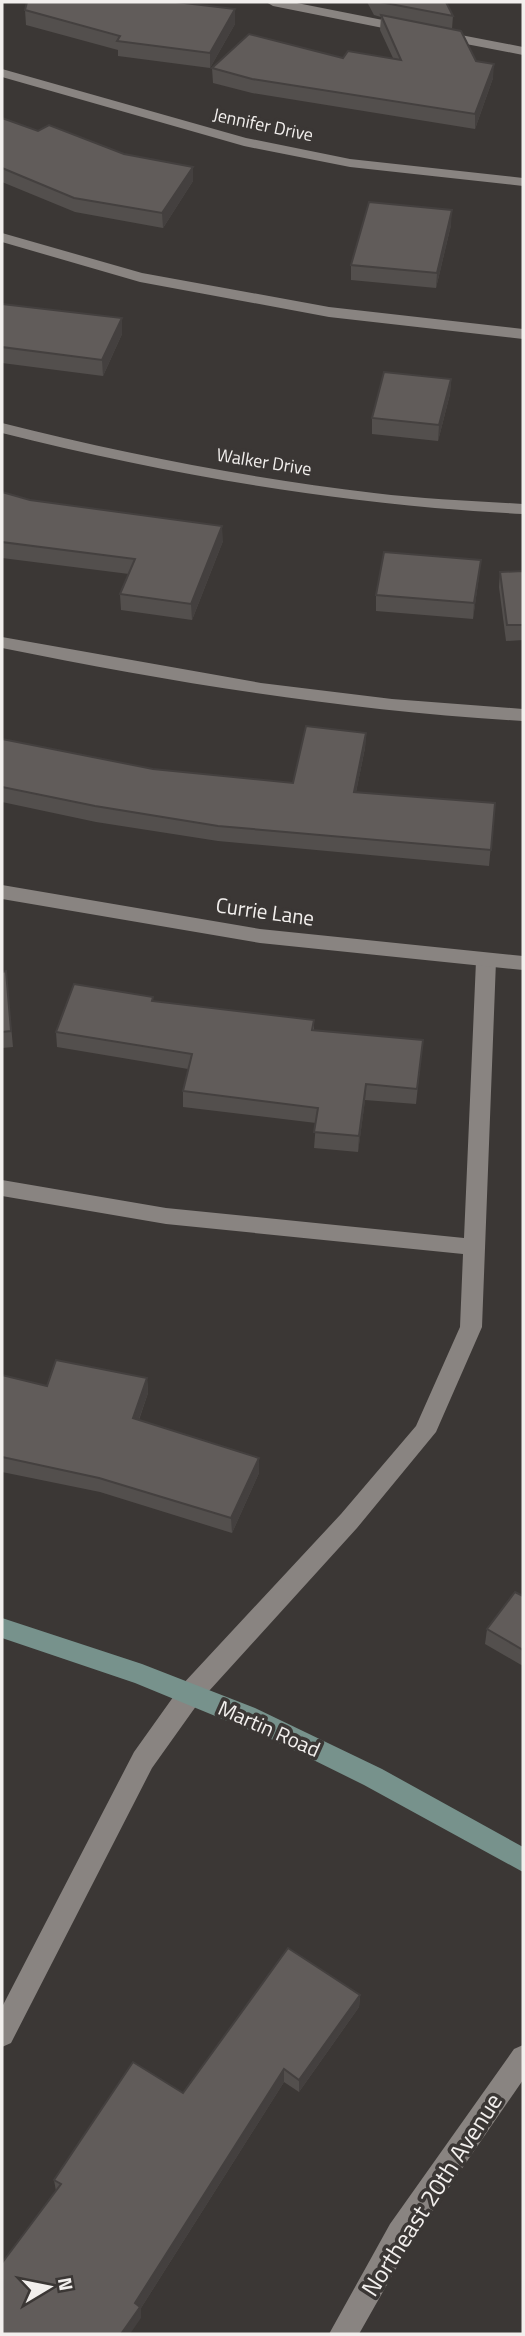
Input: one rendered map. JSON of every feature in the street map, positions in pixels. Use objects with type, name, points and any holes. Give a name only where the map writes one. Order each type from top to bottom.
[{"type":"street","points":[[273,2],[523,51]]},
{"type":"street","name":"Jennifer Drive","points":[[2,73],[244,142],[350,163],[523,182]]},
{"type":"street","points":[[2,237],[140,277],[329,312],[523,334]]},
{"type":"street","name":"Walker Drive","points":[[2,428],[96,452],[215,474],[355,495],[523,509]]},
{"type":"street","points":[[2,642],[141,671],[295,694],[448,711],[523,715]]},
{"type":"street","name":"Currie Lane","points":[[2,892],[260,936],[523,963]]},
{"type":"street","points":[[2,2034],[143,1760],[190,1694],[349,1521],[425,1432],[471,1327],[486,961]]},
{"type":"street","points":[[2,1188],[166,1216],[475,1247]]},
{"type":"street","name":"Martin Road","points":[[2,1628],[86,1654],[280,1731],[396,1789],[523,1860]]},
{"type":"street","name":"Northeast 20th Avenue","points":[[342,2334],[400,2234],[523,2058]]},
{"type":"building","points":[[27,2],[176,2],[235,9],[210,53],[117,41],[120,36],[25,10]]},
{"type":"building","points":[[380,2],[446,2],[453,16]]},
{"type":"building","points":[[381,15],[461,31],[476,61],[494,64],[475,114],[252,79],[212,68],[249,34],[343,58],[348,51],[401,60]]},
{"type":"building","points":[[2,118],[38,131],[49,125],[124,154],[193,167],[162,213],[74,198],[2,168]]},
{"type":"building","points":[[369,202],[452,210],[437,273],[351,265]]},
{"type":"building","points":[[2,304],[122,318],[102,360],[2,347]]},
{"type":"building","points":[[384,372],[451,379],[439,425],[372,418]]},
{"type":"building","points":[[2,492],[30,500],[222,526],[191,604],[120,594],[135,559],[2,542]]},
{"type":"building","points":[[384,552],[481,560],[474,603],[376,595]]},
{"type":"building","points":[[523,571],[523,625],[507,625],[500,572]]},
{"type":"building","points":[[306,726],[366,733],[354,792],[495,803],[491,850],[218,826],[95,806],[2,787],[2,739],[153,769],[293,783]]},
{"type":"building","points":[[6,971],[11,1031],[2,1032],[2,972]]},
{"type":"building","points":[[74,984],[153,997],[152,1001],[314,1020],[312,1030],[423,1040],[417,1089],[366,1084],[359,1136],[314,1132],[318,1108],[183,1091],[192,1054],[56,1032]]},
{"type":"building","points":[[56,1360],[147,1378],[133,1418],[259,1458],[231,1518],[99,1478],[2,1457],[2,1375],[47,1386]]},
{"type":"building","points":[[515,1592],[523,1596],[523,1650],[487,1629]]},
{"type":"building","points":[[288,1948],[360,1995],[299,2080],[284,2069],[135,2303],[140,2307],[121,2334],[2,2334],[2,2263],[61,2184],[54,2180],[133,2062],[183,2093]]}]
